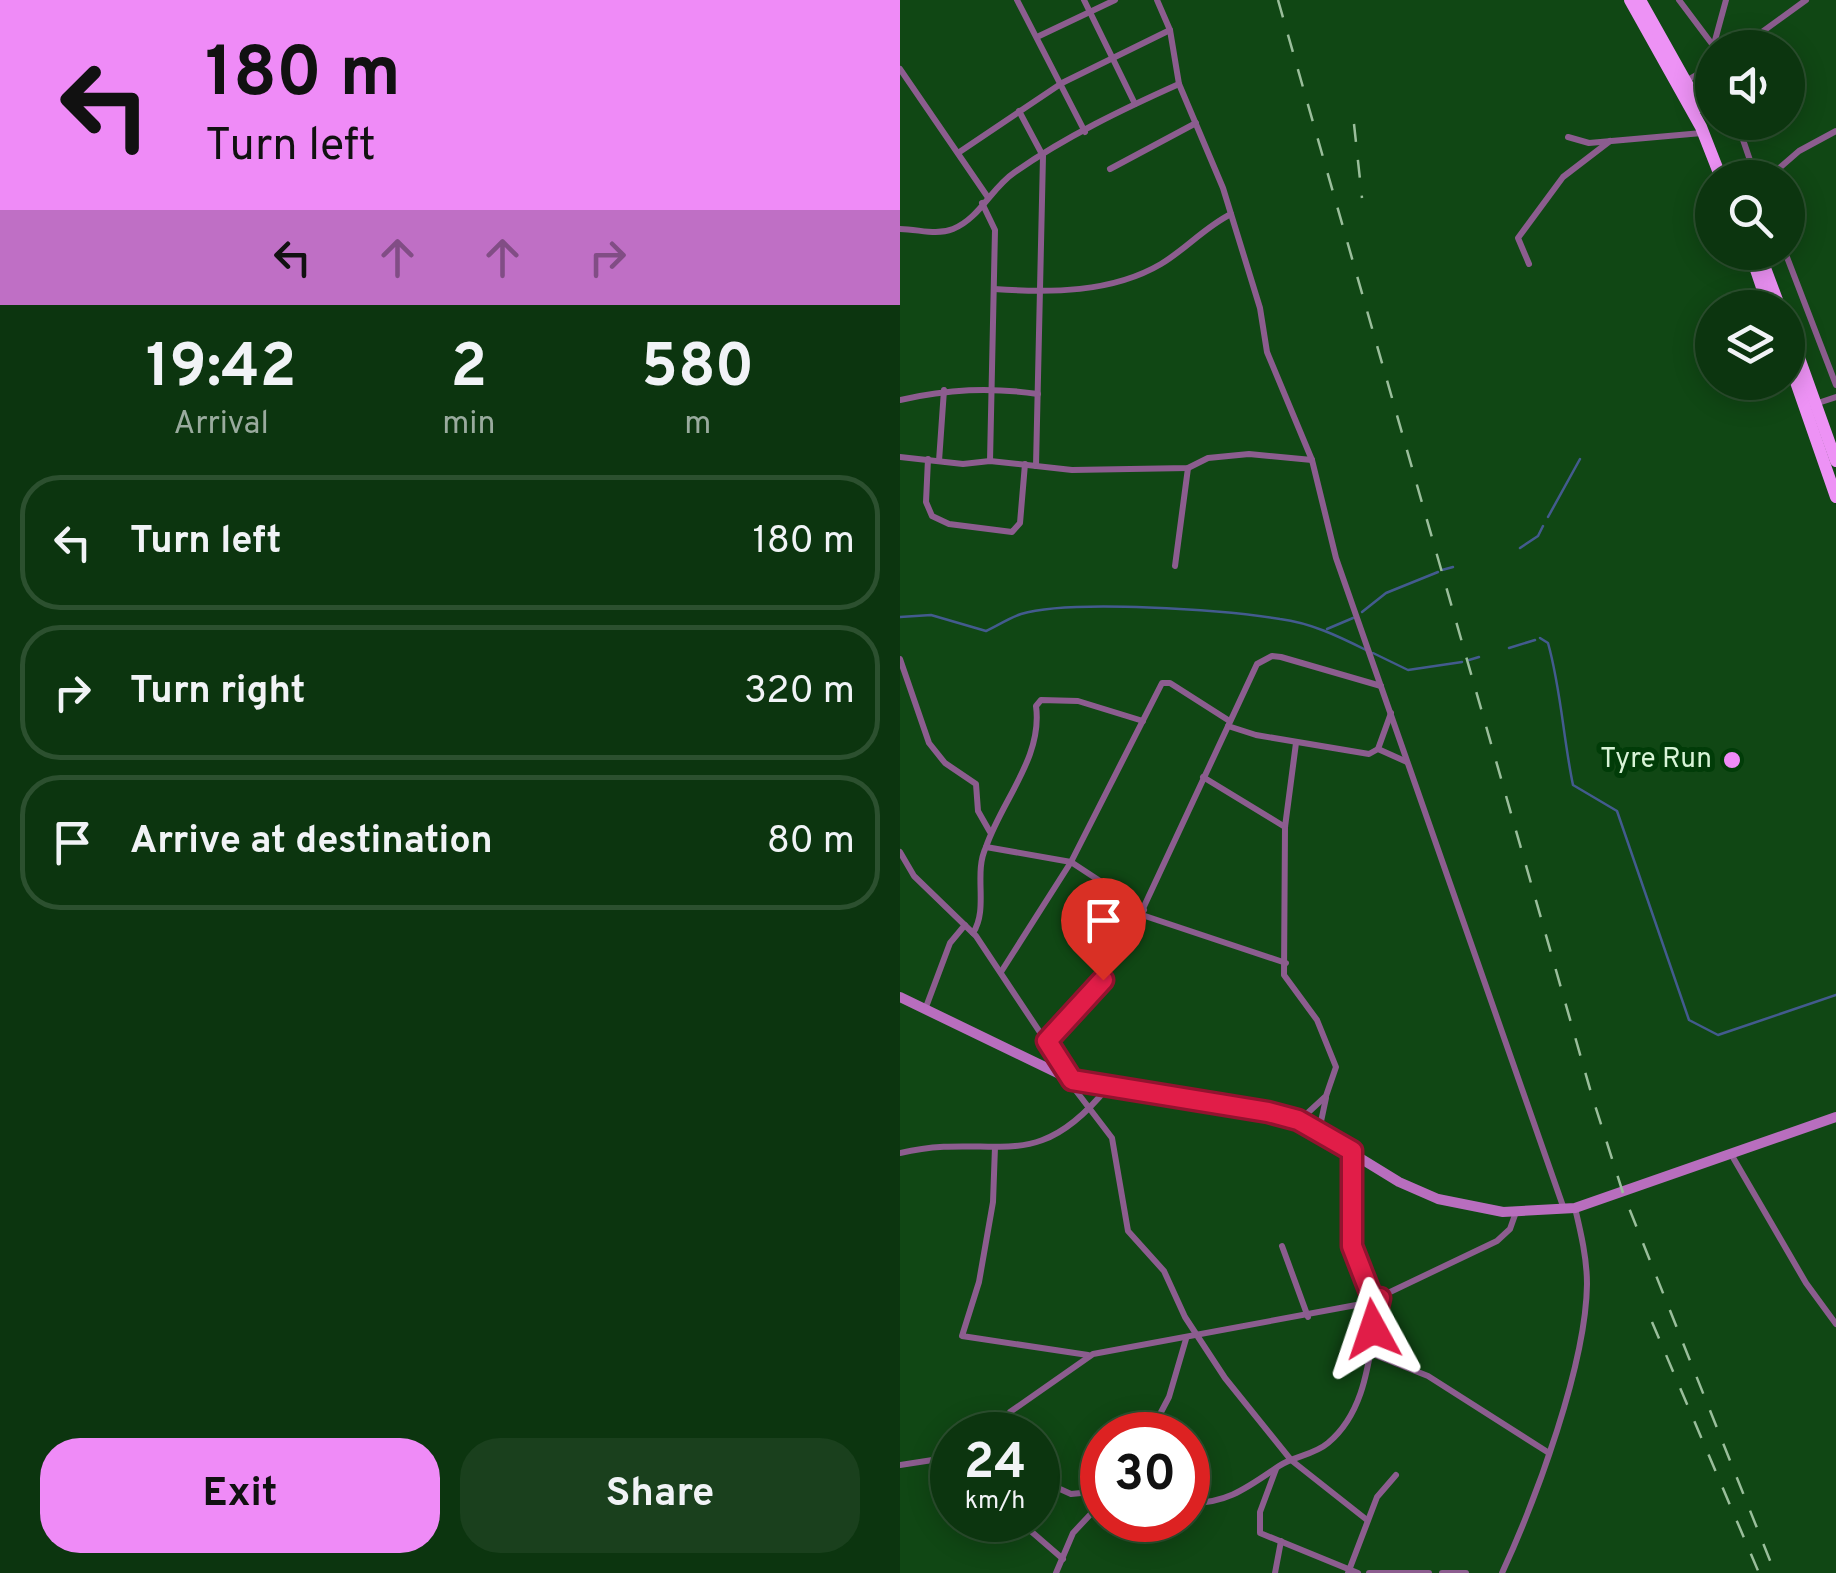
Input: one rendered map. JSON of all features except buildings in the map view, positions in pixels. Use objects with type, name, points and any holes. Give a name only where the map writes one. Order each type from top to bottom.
[{"type":"highway","points":[[1630,0],[1683,82],[1695,113]]},
{"type":"highway","points":[[1640,0],[1720,160]]},
{"type":"highway","points":[[1805,373],[1836,461]]},
{"type":"highway","points":[[1802,400],[1836,498]]},
{"type":"street","points":[[1017,0],[1085,132]]},
{"type":"street","points":[[1084,0],[1135,104]]},
{"type":"street","points":[[1037,37],[1115,0]]},
{"type":"street","points":[[1157,0],[1170,30],[1179,84],[1231,214],[1260,308],[1268,352],[1312,460],[1336,558],[1585,1255],[1586,1296],[1549,1453],[1502,1573]]},
{"type":"street","points":[[1679,0],[1702,30]]},
{"type":"street","points":[[1718,30],[1726,0]]},
{"type":"street","points":[[1765,30],[1806,0]]},
{"type":"street","points":[[958,152],[1062,83],[1170,30]]},
{"type":"street","points":[[900,69],[958,152],[985,200],[995,230],[990,461]]},
{"type":"street","points":[[1683,82],[1695,75]]},
{"type":"street","points":[[900,88],[908,82]]},
{"type":"street","points":[[900,229],[940,233],[956,228],[973,218],[1013,173],[1135,104],[1179,84]]},
{"type":"street","points":[[1019,111],[1043,156],[1036,466]]},
{"type":"street","points":[[1110,169],[1196,123]]},
{"type":"street","points":[[1788,160],[1836,132]]},
{"type":"street","points":[[1568,137],[1589,144],[1695,134]]},
{"type":"street","points":[[1528,264],[1518,238],[1522,231],[1542,212],[1564,177],[1610,141]]},
{"type":"street","points":[[994,289],[1040,292],[1117,282],[1140,274],[1231,214]]},
{"type":"street","points":[[1792,270],[1836,386]]},
{"type":"street","points":[[900,400],[944,390],[993,388],[1038,394]]},
{"type":"street","points":[[939,461],[944,390]]},
{"type":"street","points":[[1816,403],[1836,396]]},
{"type":"street","points":[[900,458],[990,461],[1072,470],[1188,468],[1208,458],[1250,454],[1312,460]]},
{"type":"street","points":[[928,459],[926,502],[932,516],[950,524],[1012,532],[1020,523],[1025,464]]},
{"type":"street","points":[[1175,566],[1188,468]]},
{"type":"street","points":[[1047,1041],[1115,964],[1143,912],[1254,667],[1272,656],[1380,686]]},
{"type":"street","points":[[900,659],[929,743],[945,763],[976,784],[978,811],[990,834]]},
{"type":"street","points":[[1002,972],[1070,862],[1160,686],[1167,682],[1228,723],[1296,743],[1369,754],[1378,749],[1390,714]]},
{"type":"street","points":[[973,932],[979,923],[978,871],[990,834],[1028,761],[1038,725],[1036,706],[1042,700],[1078,701],[1144,721]]},
{"type":"street","points":[[1296,743],[1285,827],[1286,980],[1302,995],[1332,1048],[1336,1066],[1318,1131]]},
{"type":"street","points":[[1378,749],[1408,763]]},
{"type":"street","points":[[1203,777],[1285,827]]},
{"type":"street","points":[[986,846],[1070,862],[1143,912],[1286,963]]},
{"type":"street","points":[[901,855],[914,876],[973,932],[1089,1110],[1112,1138],[1128,1232],[1164,1271],[1197,1336],[1247,1408],[1291,1460],[1368,1520]]},
{"type":"street","points":[[926,1007],[950,943],[965,925]]},
{"type":"street","points":[[900,997],[1069,1079],[1251,1108],[1298,1120],[1399,1182],[1438,1198],[1516,1212],[1569,1209],[1836,1116]]},
{"type":"street","points":[[900,1153],[934,1145],[995,1147],[1043,1143],[1089,1110],[1107,1088]]},
{"type":"street","points":[[1298,1120],[1326,1096]]},
{"type":"street","points":[[995,1147],[993,1202],[979,1282],[962,1336],[1090,1355],[1308,1317],[1377,1299],[1497,1242],[1510,1230],[1516,1212]]},
{"type":"street","points":[[1210,1502],[1247,1490],[1276,1468],[1324,1446],[1342,1428],[1363,1388],[1377,1299],[1352,1246],[1352,1151]]},
{"type":"street","points":[[1731,1154],[1806,1283],[1836,1324]]},
{"type":"street","points":[[1282,1246],[1308,1317]]},
{"type":"street","points":[[1162,1412],[1186,1339]]},
{"type":"street","points":[[1370,1353],[1428,1376],[1549,1453]]},
{"type":"street","points":[[1010,1412],[1090,1355]]},
{"type":"street","points":[[900,1464],[930,1460]]},
{"type":"street","points":[[1260,1512],[1276,1468]]},
{"type":"street","points":[[1349,1571],[1378,1497],[1396,1475]]},
{"type":"street","points":[[1247,1490],[1259,1497],[1260,1533],[1358,1573]]},
{"type":"street","points":[[1056,1573],[1080,1526]]},
{"type":"street","points":[[1275,1573],[1281,1541]]},
{"type":"street","points":[[1043,1542],[1063,1559]]},
{"type":"street","points":[[1370,1573],[1429,1573]]},
{"type":"street","points":[[1442,1573],[1466,1573]]},
{"type":"waterway","points":[[1548,517],[1580,459]]},
{"type":"waterway","points":[[1520,548],[1538,536],[1543,526]]},
{"type":"waterway","points":[[1442,570],[1453,567]]},
{"type":"waterway","points":[[1362,612],[1386,593],[1438,572]]},
{"type":"waterway","points":[[900,617],[931,615],[986,631],[1021,614],[1044,610],[1187,610],[1291,621],[1366,650]]},
{"type":"waterway","points":[[1327,629],[1353,618]]},
{"type":"waterway","points":[[1540,638],[1548,643],[1552,660],[1573,785],[1617,811],[1689,1020],[1718,1035],[1836,995]]},
{"type":"waterway","points":[[1509,648],[1535,640]]},
{"type":"waterway","points":[[1373,653],[1408,670],[1462,662]]},
{"type":"waterway","points":[[1469,660],[1479,657]]},
{"type":"railway","points":[[1278,0],[1592,1096],[1623,1193],[1775,1573]]},
{"type":"railway","points":[[1354,124],[1362,198]]},
{"type":"railway","points":[[1652,1322],[1759,1573]]},
{"type":"place","name":"Tyre Run","points":[[1732,760]]},
{"type":"route","points":[[1103,980],[1047,1041],[1072,1080],[1268,1112],[1298,1120],[1352,1151],[1352,1246],[1373,1300],[1380,1298],[1373,1329]]}]
